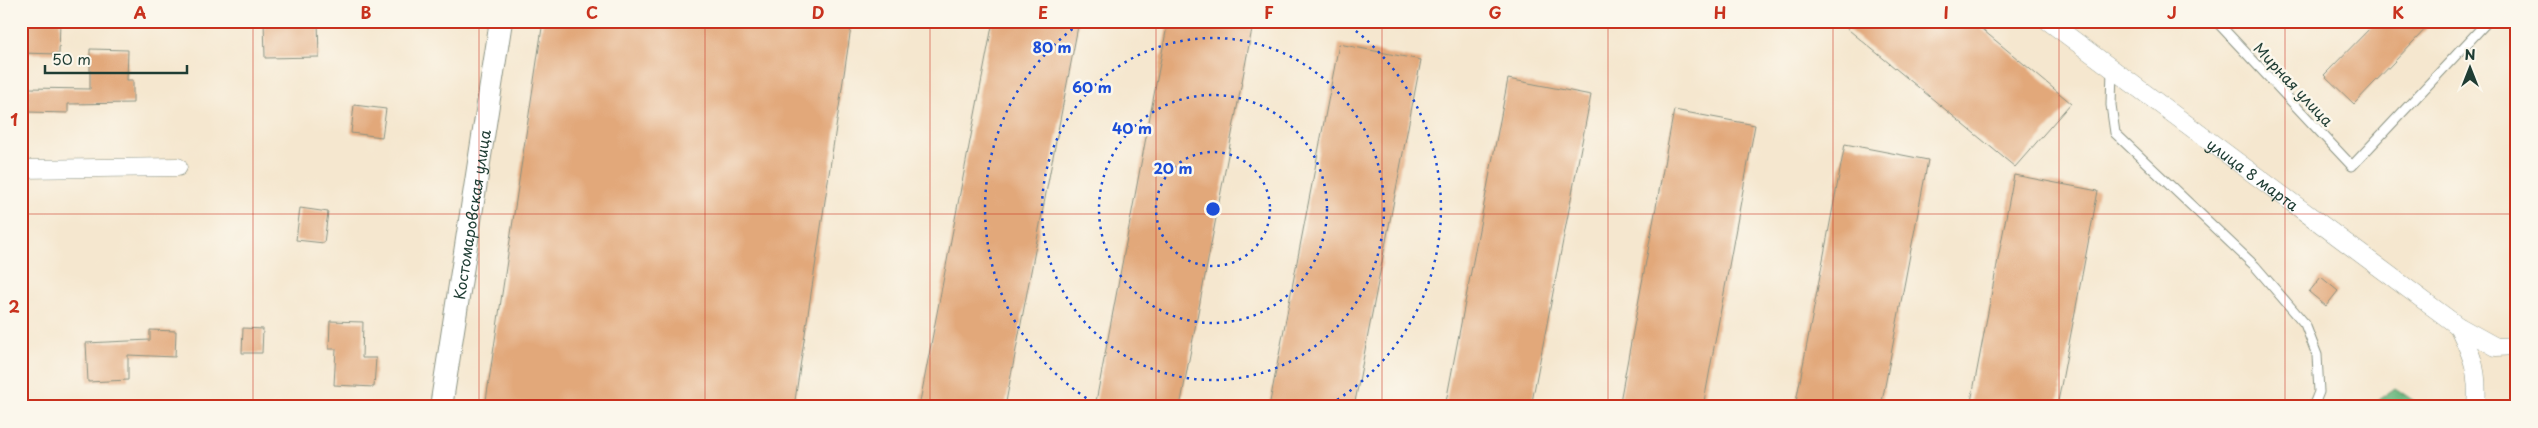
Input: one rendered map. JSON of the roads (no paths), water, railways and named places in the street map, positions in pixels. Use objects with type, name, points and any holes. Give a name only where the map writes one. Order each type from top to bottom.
[{"type":"street","name":"Костомаровская улица","points":[[441,407],[501,21]]},
{"type":"street","name":"улица 8 марта","points":[[2048,21],[2458,326],[2496,347],[2517,346]]},
{"type":"street","points":[[21,170],[178,167]]},
{"type":"street","name":"улица 8 марта","points":[[2458,326],[2474,358],[2478,388],[2476,407]]},
{"type":"lane","name":"Мирная улица","points":[[2216,21],[2352,166],[2488,21]]},
{"type":"lane","points":[[2112,69],[2110,105],[2115,133],[2255,266],[2305,324],[2317,355],[2319,392],[2313,407]]}]
